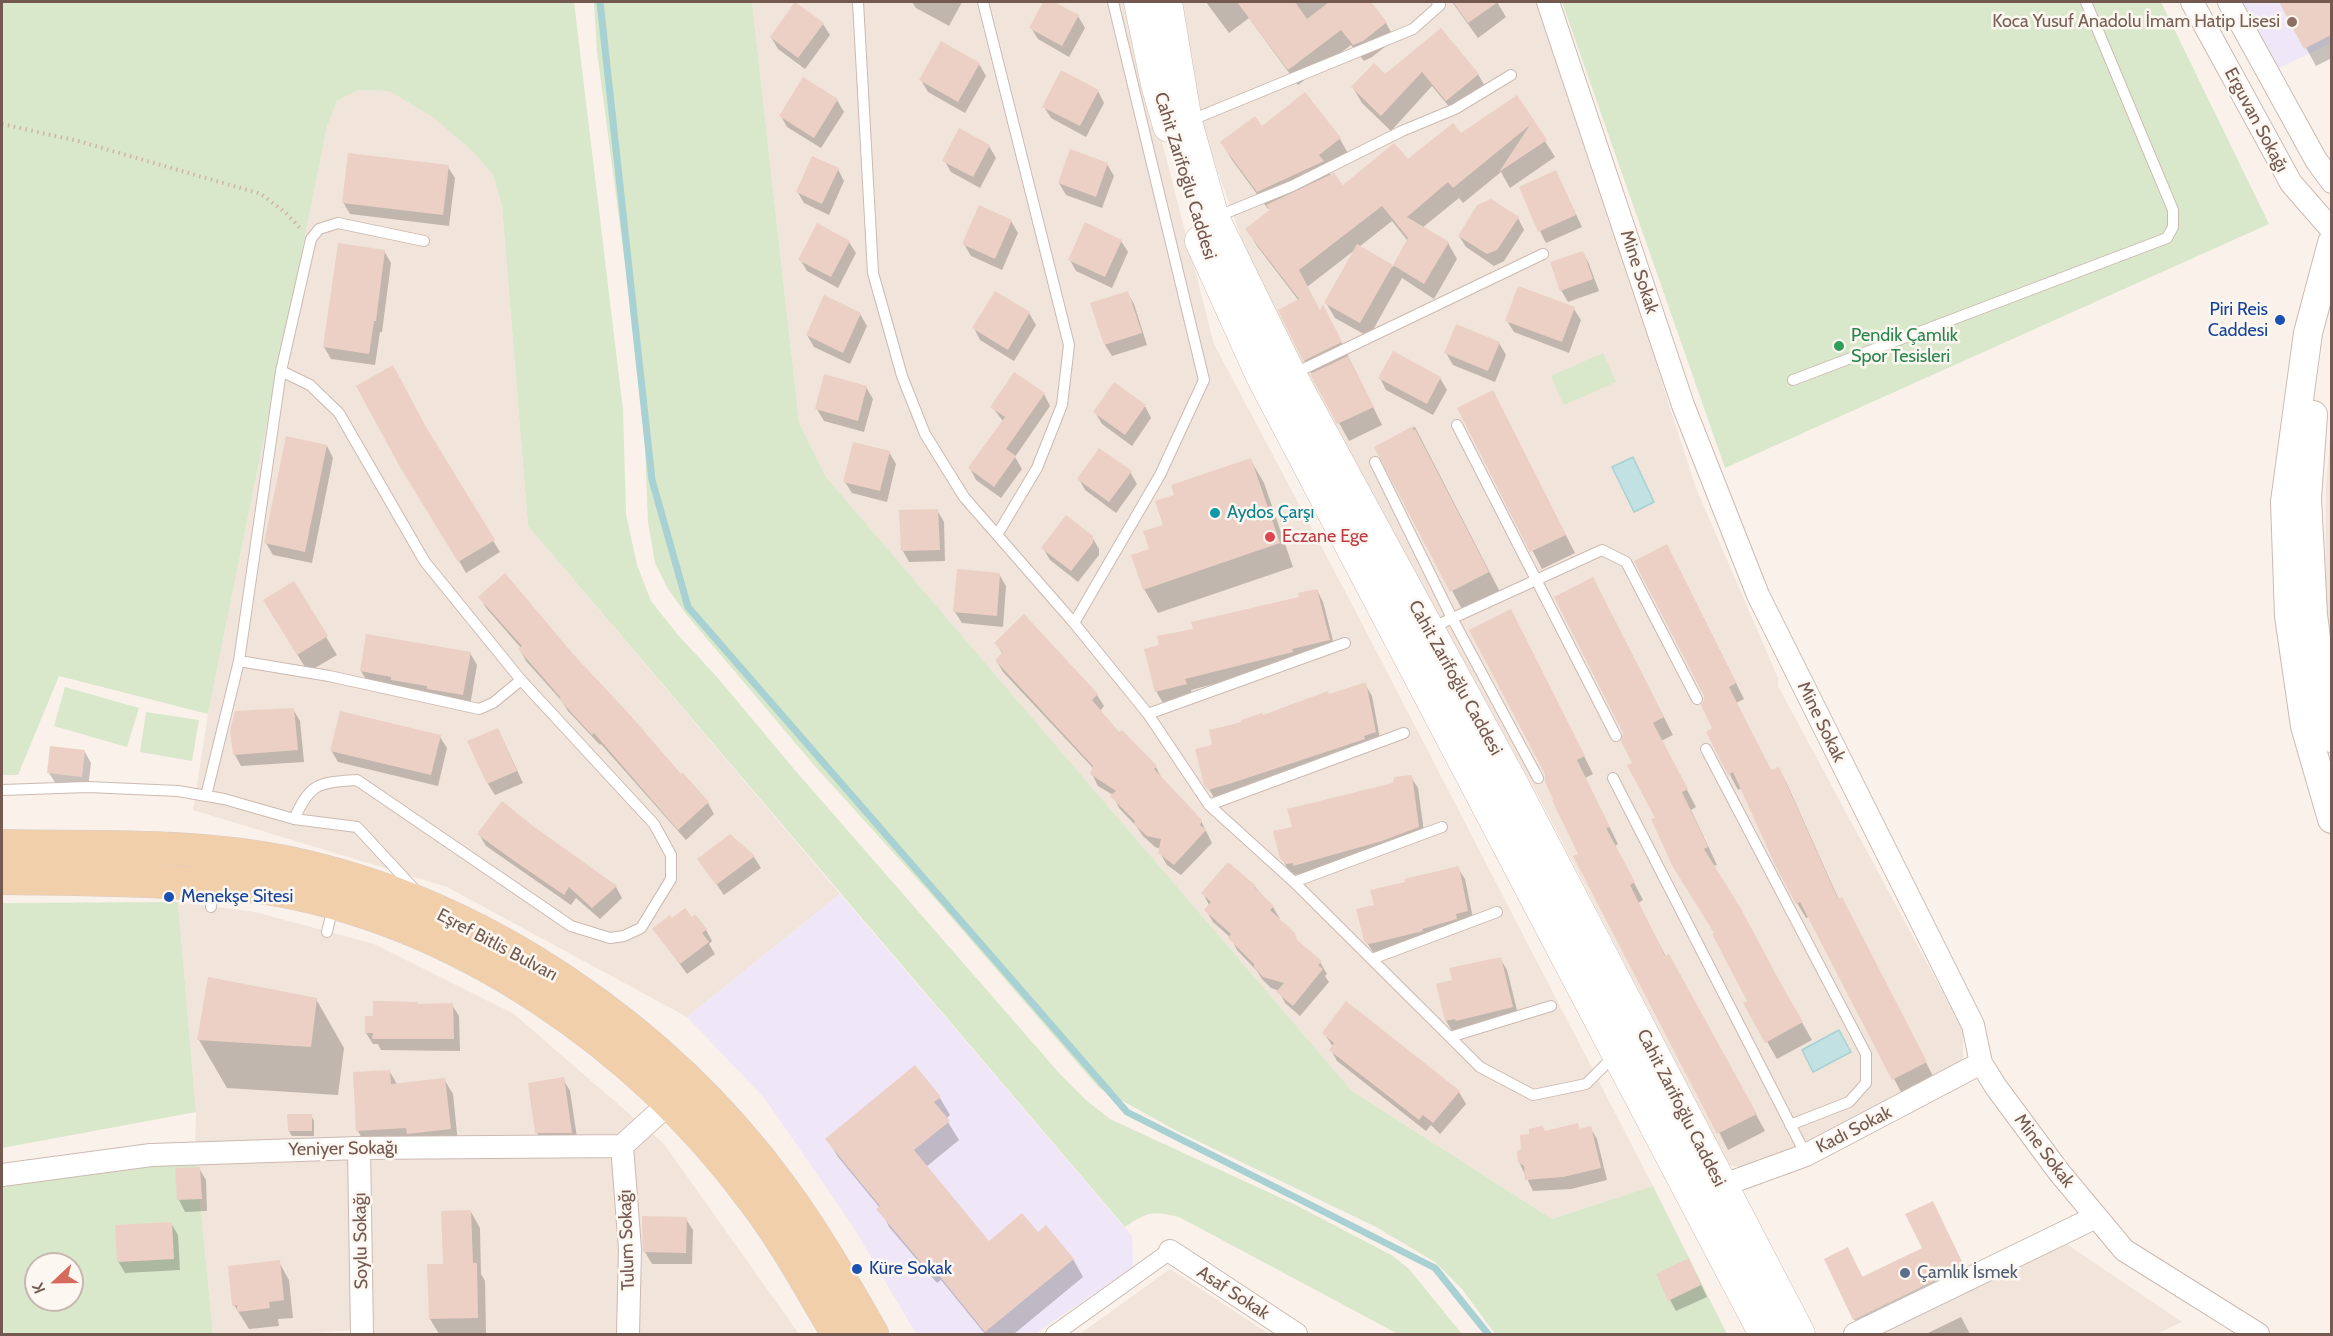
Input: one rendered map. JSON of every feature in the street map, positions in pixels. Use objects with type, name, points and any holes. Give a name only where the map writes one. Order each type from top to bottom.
[{"type":"main road","name":"Cahit Zarifoğlu Caddesi","points":[[1140,2],[1157,84],[1201,242],[1262,376],[1471,776],[1632,1046]]},
{"type":"main road","name":"Cahit Zarifoğlu Caddesi","points":[[1166,2],[1186,122],[1213,218],[1290,375],[1440,623],[1632,1046],[1708,1192],[1799,1335]]},
{"type":"main road","name":"Eşref Bitlis Bulvarı","points":[[2,846],[187,850],[289,863],[331,873],[383,890],[436,912],[530,959],[576,989],[635,1033],[680,1093],[710,1146],[774,1228],[838,1335]]},
{"type":"main road","name":"Eşref Bitlis Bulvarı","points":[[2,878],[212,895],[264,888],[331,918],[435,940],[496,972],[558,1010],[680,1093],[754,1153],[802,1217],[872,1335]]},
{"type":"main road","name":"Cahit Zarifoğlu Caddesi","points":[[1708,1192],[1765,1335]]},
{"type":"street","name":"Mine Sokak","points":[[1548,2],[1683,405],[1758,595],[1973,1025],[1981,1063],[2059,1172],[2124,1250],[2258,1335]]},
{"type":"street","name":"Erguvan Sokağı","points":[[2192,2],[2291,183],[2331,230]]},
{"type":"street","name":"Erguvan Sokağı","points":[[2229,2],[2316,160],[2331,182]]},
{"type":"street","points":[[2331,243],[2308,333],[2285,502],[2289,616],[2305,726],[2331,819]]},
{"type":"street","points":[[2331,311],[2325,331],[2314,409],[2307,498],[2313,615],[2331,738]]},
{"type":"street","name":"Kadı Sokak","points":[[1708,1192],[1806,1155],[1981,1063]]},
{"type":"street","points":[[622,1146],[680,1093]]},
{"type":"street","name":"Yeniyer Sokağı","points":[[2,1175],[151,1155],[359,1148],[622,1146]]},
{"type":"street","name":"Tulum Sokağı","points":[[622,1146],[630,1249],[628,1335]]},
{"type":"street","name":"Soylu Sokağı","points":[[359,1148],[362,1335]]},
{"type":"street","points":[[1855,1335],[2096,1216]]},
{"type":"street","points":[[1054,1335],[1170,1251]]},
{"type":"street","name":"Asaf Sokak","points":[[1170,1251],[1296,1335]]},
{"type":"lane","points":[[858,2],[873,273],[902,376],[925,434],[964,497],[1074,622],[1148,714],[1209,806],[1294,882],[1480,1067],[1533,1095],[1586,1084],[1632,1046]]},
{"type":"lane","points":[[982,2],[1069,345],[1062,405],[1038,468],[997,535]]},
{"type":"lane","points":[[1074,622],[1160,475],[1204,380],[1113,2]]},
{"type":"lane","points":[[1186,122],[1413,29],[1440,5],[1437,2]]},
{"type":"lane","points":[[1793,380],[2167,238],[2173,227],[2173,210],[2086,2]]},
{"type":"lane","points":[[1213,218],[1292,186],[1402,131],[1455,109],[1512,75]]},
{"type":"lane","points":[[206,796],[239,661],[281,371],[311,239],[319,229],[338,223],[424,241]]},
{"type":"lane","points":[[1290,375],[1544,254]]},
{"type":"lane","points":[[281,371],[310,385],[339,413],[425,562],[521,680],[654,824],[671,855],[671,879],[641,928],[624,936],[610,938],[571,926],[357,780],[332,782],[315,787],[304,797],[294,819]]},
{"type":"lane","points":[[1457,425],[1616,736]]},
{"type":"lane","points":[[1375,462],[1440,623],[1538,778]]},
{"type":"lane","points":[[1440,623],[1602,550],[1626,562],[1696,699]]},
{"type":"lane","points":[[1148,714],[1345,643]]},
{"type":"lane","points":[[239,661],[352,681],[479,709],[493,703],[521,680]]},
{"type":"lane","points":[[1209,806],[1404,734]]},
{"type":"lane","points":[[1706,749],[1866,1054],[1866,1083],[1849,1102],[1790,1125]]},
{"type":"lane","points":[[1613,778],[1806,1155]]},
{"type":"lane","points":[[2,790],[88,787],[178,791],[294,819],[357,827],[436,912]]},
{"type":"lane","points":[[1294,882],[1442,826]]},
{"type":"lane","points":[[1372,959],[1497,912]]},
{"type":"lane","points":[[1450,1037],[1551,1006]]},
{"type":"path","points":[[2,124],[78,141],[261,194],[286,213],[311,239]]},
{"type":"shaded area","points":[[752,2],[1126,2],[1214,344],[1356,612],[1653,1186],[1552,1219],[1352,1091],[826,477],[799,422]]},
{"type":"shaded area","points":[[1180,2],[1538,2],[1625,258],[1696,488],[1778,678],[1778,686],[1963,1030],[1963,1065],[1869,1113],[1749,1169],[1729,1165],[1540,799],[1263,300],[1203,129]]},
{"type":"shaded area","name":"Koca Yusuf Anadolu İmam Hatip Lisesi","points":[[2243,2],[2331,2],[2331,43],[2277,69]]},
{"type":"shaded area","points":[[358,90],[389,91],[434,118],[473,152],[493,175],[502,206],[528,526],[840,894],[687,1017],[447,887],[193,810],[208,714],[327,127],[337,101]]},
{"type":"shaded area","points":[[2331,425],[2331,644],[2325,609],[2326,487]]},
{"type":"shaded area","points":[[840,894],[1132,1236],[1133,1267],[1035,1334],[916,1334],[852,1225],[765,1099],[687,1017]]},
{"type":"shaded area","points":[[178,902],[255,912],[374,944],[514,1014],[664,1144],[799,1334],[353,1334],[353,1330],[301,1334],[213,1334],[195,1150],[196,1112]]},
{"type":"shaded area","points":[[2065,1243],[2182,1322],[2156,1334],[1862,1334]]},
{"type":"shaded area","points":[[1170,1269],[1269,1334],[1080,1334]]},
{"type":"green space","points":[[2,2],[574,2],[623,410],[626,514],[637,565],[651,601],[794,769],[1060,1074],[1086,1100],[1110,1119],[1296,1205],[1393,1256],[1409,1269],[1462,1334],[1398,1334],[1179,1217],[1156,1213],[1146,1215],[1125,1227],[528,526],[502,206],[493,175],[473,152],[434,118],[389,91],[358,90],[337,101],[327,127],[208,714],[59,676],[18,775],[2,775]]},
{"type":"green space","points":[[594,2],[752,2],[799,422],[826,477],[1352,1091],[1552,1219],[1653,1186],[1727,1334],[1495,1334],[1462,1289],[1435,1262],[1376,1227],[1177,1131],[1099,1088],[938,902],[813,764],[686,614],[668,589],[655,563],[648,522],[643,399],[597,52]]},
{"type":"green space","name":"Pendik Çamlık Spor Tesisleri","points":[[1562,2],[2161,2],[2269,224],[1725,468]]},
{"type":"green space","points":[[1603,353],[1616,382],[1564,405],[1551,376]]},
{"type":"green space","points":[[65,687],[139,708],[127,747],[54,726]]},
{"type":"green space","points":[[146,712],[199,720],[192,761],[140,752]]},
{"type":"green space","points":[[178,902],[196,1112],[2,1148],[2,903]]},
{"type":"green space","points":[[195,1150],[213,1334],[5,1334],[2,1325],[2,1182]]},
{"type":"water","points":[[1633,457],[1654,502],[1634,512],[1612,467]]},
{"type":"water","points":[[1839,1030],[1851,1052],[1813,1072],[1802,1050]]},
{"type":"building","points":[[795,2],[824,23],[798,58],[770,37]]},
{"type":"building","points":[[1043,2],[1054,2],[1079,15],[1062,46],[1029,28]]},
{"type":"building","points":[[1237,2],[1295,2],[1307,19],[1329,2],[1371,2],[1387,22],[1363,41],[1353,45],[1341,30],[1288,70]]},
{"type":"building","points":[[1453,2],[1498,2],[1468,23]]},
{"type":"building","points":[[2279,2],[2331,2],[2331,35],[2304,49]]},
{"type":"building","points":[[1441,28],[1479,74],[1446,101],[1422,72],[1381,116],[1351,87],[1374,63],[1385,74]]},
{"type":"building","points":[[941,41],[980,63],[958,102],[919,80]]},
{"type":"building","points":[[1061,70],[1099,90],[1080,126],[1042,107]]},
{"type":"building","points":[[803,77],[838,99],[814,138],[779,116]]},
{"type":"building","points":[[1305,92],[1341,138],[1319,155],[1324,161],[1257,192],[1220,142],[1255,116],[1262,126]]},
{"type":"building","points":[[1517,95],[1547,140],[1499,172],[1530,125],[1453,188],[1448,182],[1407,217],[1449,242],[1424,284],[1393,265],[1408,238],[1382,206],[1299,270],[1320,310],[1323,304],[1342,342],[1303,361],[1278,310],[1299,299],[1245,229],[1270,210],[1266,205],[1334,173],[1343,185],[1394,143],[1408,159],[1453,123],[1461,133]]},
{"type":"building","points":[[959,128],[990,145],[973,177],[942,161]]},
{"type":"building","points":[[1070,149],[1108,163],[1096,197],[1058,183]]},
{"type":"building","points":[[348,153],[449,165],[443,215],[342,203]]},
{"type":"building","points":[[812,156],[839,168],[822,204],[796,192]]},
{"type":"building","points":[[1556,170],[1576,215],[1538,232],[1519,187]]},
{"type":"building","points":[[1491,199],[1519,217],[1497,250],[1487,254],[1458,236],[1477,205]]},
{"type":"building","points":[[979,205],[1012,220],[995,259],[962,244]]},
{"type":"building","points":[[1085,222],[1122,240],[1105,277],[1068,260]]},
{"type":"building","points":[[817,223],[850,241],[831,277],[798,260]]},
{"type":"building","points":[[338,243],[385,250],[376,321],[374,321],[369,354],[323,347]]},
{"type":"building","points":[[1357,244],[1393,265],[1360,323],[1324,303]]},
{"type":"building","points":[[1583,251],[1593,279],[1560,291],[1550,262]]},
{"type":"building","points":[[1518,286],[1575,307],[1562,342],[1505,321]]},
{"type":"building","points":[[995,291],[1030,312],[1008,350],[972,328]]},
{"type":"building","points":[[1128,291],[1142,333],[1104,345],[1090,303]]},
{"type":"building","points":[[824,295],[861,313],[843,353],[806,335]]},
{"type":"building","points":[[1456,324],[1500,342],[1488,371],[1444,353]]},
{"type":"building","points":[[1393,351],[1441,377],[1427,404],[1378,378]]},
{"type":"building","points":[[1348,356],[1374,407],[1337,424],[1310,374]]},
{"type":"building","points":[[393,365],[426,427],[495,540],[458,562],[400,467],[356,386]]},
{"type":"building","points":[[1014,372],[1045,393],[1006,449],[1016,456],[994,487],[968,468],[1005,417],[990,407]]},
{"type":"building","points":[[824,374],[867,386],[858,421],[815,409]]},
{"type":"building","points":[[1114,382],[1146,405],[1125,435],[1093,412]]},
{"type":"building","points":[[1493,390],[1566,535],[1530,552],[1457,408]]},
{"type":"building","points":[[1415,425],[1412,431],[1415,429],[1489,572],[1450,592],[1374,447]]},
{"type":"building","points":[[286,436],[327,445],[305,552],[264,543]]},
{"type":"building","points":[[853,442],[890,451],[880,491],[843,482]]},
{"type":"building","points":[[1099,448],[1132,471],[1109,502],[1077,479]]},
{"type":"building","name":"Aydos Çarşı","points":[[1251,458],[1280,543],[1143,590],[1131,555],[1149,549],[1143,531],[1163,525],[1155,501],[1174,495],[1171,485]]},
{"type":"building","points":[[938,509],[940,550],[901,551],[899,510]]},
{"type":"building","points":[[1066,515],[1093,536],[1093,543],[1071,571],[1041,548]]},
{"type":"building","points":[[1667,544],[1736,683],[1729,687],[1771,770],[1779,767],[1838,899],[1842,897],[1927,1062],[1892,1080],[1800,902],[1796,904],[1776,867],[1733,772],[1728,775],[1706,732],[1712,728],[1701,705],[1704,696],[1634,561]]},
{"type":"building","points":[[957,569],[1000,573],[997,616],[953,612]]},
{"type":"building","points":[[505,573],[573,654],[709,802],[678,830],[594,733],[592,735],[559,699],[561,698],[518,649],[522,646],[478,597]]},
{"type":"building","points":[[1593,577],[1664,717],[1653,723],[1688,789],[1682,792],[1708,847],[1704,849],[1740,907],[1803,1022],[1765,1043],[1743,1003],[1747,1001],[1712,934],[1714,933],[1673,867],[1651,819],[1655,818],[1627,765],[1632,763],[1621,741],[1623,733],[1554,597]]},
{"type":"building","points":[[294,581],[328,636],[297,655],[263,600]]},
{"type":"building","points":[[1317,589],[1330,640],[1292,649],[1293,652],[1185,679],[1187,684],[1155,692],[1144,649],[1159,645],[1157,636],[1193,629],[1191,622],[1299,597],[1298,593]]},
{"type":"building","points":[[1511,609],[1585,756],[1577,760],[1610,827],[1606,828],[1635,882],[1630,885],[1665,956],[1669,954],[1757,1114],[1717,1134],[1573,856],[1578,854],[1552,800],[1545,782],[1545,774],[1469,630]]},
{"type":"building","points":[[1024,614],[1098,694],[1092,700],[1119,732],[1122,730],[1157,766],[1154,769],[1202,820],[1200,825],[1206,830],[1174,865],[1158,853],[1161,839],[1147,836],[1134,824],[1135,821],[1110,796],[1116,791],[1090,774],[1093,766],[995,660],[1003,652],[994,643]]},
{"type":"building","points":[[366,634],[471,652],[463,695],[427,689],[427,686],[391,680],[391,677],[360,671]]},
{"type":"building","points":[[1366,682],[1376,732],[1364,736],[1365,739],[1208,790],[1204,785],[1195,749],[1212,745],[1209,730],[1242,722],[1241,720],[1262,713],[1263,715],[1328,691],[1329,694]]},
{"type":"building","points":[[294,708],[298,750],[233,755],[230,731],[235,711]]},
{"type":"building","points":[[340,711],[441,735],[431,775],[330,751]]},
{"type":"building","points":[[498,728],[517,771],[487,784],[467,741]]},
{"type":"building","points":[[50,746],[85,750],[82,777],[47,773]]},
{"type":"building","points":[[1412,775],[1419,827],[1382,841],[1293,866],[1293,863],[1286,864],[1280,859],[1273,831],[1292,827],[1287,809],[1393,783],[1394,777]]},
{"type":"building","points":[[502,801],[617,886],[592,908],[569,887],[564,895],[477,834]]},
{"type":"building","points":[[730,834],[755,856],[716,885],[697,859]]},
{"type":"building","points":[[1228,862],[1256,886],[1254,887],[1274,906],[1270,910],[1295,933],[1297,940],[1322,961],[1318,965],[1323,969],[1293,1006],[1276,992],[1284,983],[1263,977],[1254,964],[1228,938],[1231,934],[1204,910],[1211,902],[1201,893]]},
{"type":"building","points":[[1459,866],[1468,911],[1456,914],[1457,919],[1422,929],[1423,931],[1374,943],[1367,944],[1364,941],[1356,909],[1374,905],[1370,890]]},
{"type":"building","points":[[685,908],[692,917],[695,914],[707,929],[702,933],[709,942],[680,964],[652,929],[670,915],[672,918]]},
{"type":"building","points":[[1501,957],[1513,1007],[1456,1021],[1455,1019],[1445,1021],[1436,984],[1452,980],[1449,968]]},
{"type":"building","points":[[208,977],[317,998],[311,1047],[197,1040]]},
{"type":"building","points":[[373,1001],[418,1002],[418,1004],[453,1003],[454,1039],[372,1039],[373,1033],[365,1033],[365,1016],[373,1016]]},
{"type":"building","points":[[1346,1001],[1460,1091],[1433,1123],[1423,1115],[1419,1120],[1329,1050],[1334,1043],[1322,1033]]},
{"type":"building","points":[[915,1065],[941,1097],[934,1102],[950,1121],[914,1150],[989,1241],[1022,1213],[1038,1232],[1046,1225],[1074,1259],[985,1332],[929,1263],[925,1267],[876,1209],[880,1206],[825,1139]]},
{"type":"building","points":[[390,1070],[391,1084],[445,1078],[451,1129],[407,1134],[406,1128],[356,1131],[353,1072]]},
{"type":"building","points":[[564,1077],[572,1133],[535,1133],[528,1083]]},
{"type":"building","points":[[287,1114],[312,1114],[312,1131],[288,1131]]},
{"type":"building","points":[[1578,1123],[1579,1129],[1591,1126],[1601,1168],[1563,1177],[1525,1180],[1524,1166],[1518,1162],[1517,1151],[1521,1149],[1520,1135],[1529,1134],[1529,1129],[1542,1126],[1545,1131]]},
{"type":"building","points":[[200,1167],[202,1199],[177,1200],[175,1168]]},
{"type":"building","points":[[1933,1201],[1964,1266],[1853,1320],[1824,1259],[1848,1247],[1862,1277],[1922,1248],[1905,1214]]},
{"type":"building","points":[[471,1210],[473,1263],[477,1263],[478,1318],[429,1319],[427,1264],[443,1264],[441,1211]]},
{"type":"building","points":[[642,1216],[687,1217],[686,1253],[643,1252]]},
{"type":"building","points":[[172,1222],[174,1259],[117,1262],[115,1225]]},
{"type":"building","points":[[1689,1258],[1701,1285],[1668,1301],[1656,1274]]},
{"type":"building","points":[[280,1260],[284,1300],[269,1302],[270,1308],[237,1312],[237,1305],[232,1306],[228,1266]]},
{"type":"waterway","points":[[600,2],[652,480],[688,607],[1127,1112],[1435,1268],[1488,1334]]},
{"type":"place","name":"Koca Yusuf Anadolu İmam Hatip Lisesi","points":[[2292,22]]},
{"type":"place","name":"Piri Reis Caddesi","points":[[2280,320]]},
{"type":"place","name":"Pendik Çamlık Spor Tesisleri","points":[[1839,346]]},
{"type":"place","name":"Aydos Çarşı","points":[[1215,513]]},
{"type":"place","name":"Eczane Ege","points":[[1270,537]]},
{"type":"place","name":"Menekşe Sitesi","points":[[169,897]]},
{"type":"place","name":"Küre Sokak","points":[[857,1269]]},
{"type":"place","name":"Çamlık İsmek","points":[[1905,1273]]}]
